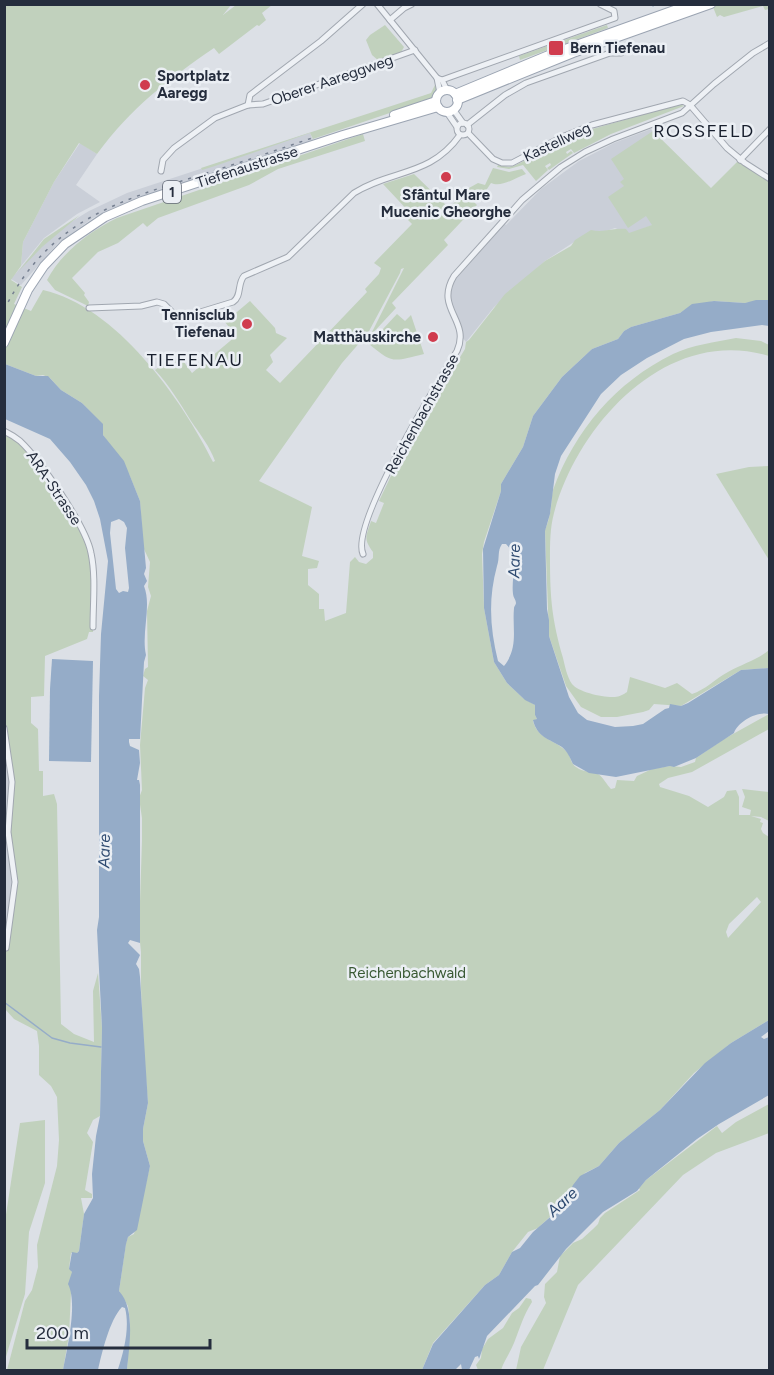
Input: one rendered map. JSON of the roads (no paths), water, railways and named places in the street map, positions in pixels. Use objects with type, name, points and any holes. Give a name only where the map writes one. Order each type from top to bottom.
[{"type":"main road","name":"Tiefenaustrasse","points":[[447,101],[552,54],[691,4]]},
{"type":"main road","name":"Tiefenaustrasse","points":[[4,342],[33,282],[52,255],[77,234],[105,217],[142,201],[383,120],[447,101],[711,4]]},
{"type":"street","name":"Oberer Aareggweg","points":[[248,105],[250,95],[315,46],[363,4]]},
{"type":"street","points":[[89,308],[141,306],[158,302],[164,304],[174,315],[184,317],[233,302],[238,297],[240,282],[244,276],[288,257],[354,193],[434,161],[460,135],[468,133],[447,101],[440,79],[377,4]]},
{"type":"street","points":[[390,20],[412,4]]},
{"type":"street","points":[[440,79],[613,20],[616,15],[615,10],[600,4]]},
{"type":"street","name":"Reichenbachstrasse","points":[[363,554],[362,540],[381,489],[409,432],[461,342],[461,331],[450,310],[448,299],[449,288],[454,276],[522,200],[561,167],[585,152],[613,139],[678,116],[714,84],[769,45]]},
{"type":"street","name":"Oberer Aareggweg","points":[[161,171],[163,160],[174,148],[214,118],[248,105],[263,104],[415,50]]},
{"type":"street","points":[[460,135],[457,131],[462,125],[526,83],[610,53],[621,52]]},
{"type":"street","name":"Kastellweg","points":[[468,133],[493,159],[502,163],[512,163],[562,137],[592,125],[677,102],[684,101],[690,105]]},
{"type":"street","points":[[690,105],[720,141],[740,160],[770,179]]},
{"type":"street","points":[[740,160],[770,129]]},
{"type":"street","name":"ARA-Strasse","points":[[4,431],[27,449],[62,495],[84,534],[91,552],[93,627]]},
{"type":"street","points":[[4,728],[13,790],[8,838],[15,882],[6,948]]},
{"type":"water","name":"Aare","points":[[769,300],[769,326],[711,332],[684,339],[647,358],[621,375],[601,394],[561,456],[555,474],[550,514],[545,531],[547,609],[549,636],[569,697],[578,713],[587,720],[615,727],[643,724],[669,708],[670,704],[681,706],[688,703],[741,670],[769,668],[769,714],[759,714],[749,718],[734,733],[696,758],[674,767],[616,777],[589,773],[573,764],[562,747],[544,737],[537,730],[533,720],[537,719],[535,705],[525,700],[507,683],[494,662],[484,608],[483,549],[501,491],[501,484],[523,447],[533,416],[562,377],[592,349],[618,339],[624,331],[631,327],[680,313],[692,304],[714,301],[745,303]],"holes":[[[502,544],[506,544],[512,555],[513,594],[516,603],[512,652],[504,666],[498,661],[495,649],[491,602],[500,549]]]},
{"type":"water","name":"Aare","points":[[5,364],[36,376],[48,376],[61,390],[82,403],[103,424],[103,435],[124,461],[140,501],[146,568],[144,574],[147,581],[144,586],[147,602],[146,655],[140,739],[129,739],[129,742],[130,746],[139,750],[140,763],[137,780],[140,785],[140,943],[130,940],[128,943],[140,955],[136,964],[140,977],[148,1103],[143,1141],[150,1166],[137,1230],[128,1237],[126,1244],[119,1291],[128,1308],[130,1318],[127,1370],[118,1369],[127,1331],[125,1308],[122,1307],[110,1329],[98,1370],[63,1370],[72,1314],[71,1292],[68,1284],[72,1272],[69,1269],[72,1252],[79,1251],[84,1214],[93,1198],[92,1174],[100,1116],[102,1028],[97,930],[99,917],[99,696],[101,634],[108,561],[94,501],[70,462],[50,439],[5,419]],"holes":[[[119,519],[127,528],[125,548],[129,588],[128,592],[119,593],[116,589],[110,533],[111,522]]]},
{"type":"water","points":[[52,659],[93,661],[91,762],[49,761]]},
{"type":"water","points":[[769,1020],[769,1031],[761,1037],[764,1039],[769,1037],[769,1095],[697,1139],[646,1180],[637,1191],[603,1212],[566,1249],[538,1285],[487,1336],[479,1359],[478,1356],[475,1357],[469,1370],[462,1370],[461,1364],[455,1370],[422,1370],[433,1344],[485,1285],[499,1275],[512,1252],[520,1248],[533,1232],[556,1212],[580,1176],[599,1166],[619,1143],[660,1110],[705,1063],[731,1043]]},
{"type":"waterway","points":[[4,1002],[52,1038],[101,1047]]},
{"type":"railway","points":[[4,310],[22,279],[42,255],[65,234],[89,218],[144,194],[312,138]]},
{"type":"place","name":"Bern Tiefenau","points":[[556,48]]},
{"type":"place","name":"Sportplatz Aaregg","points":[[145,85]]},
{"type":"place","name":"Sfântul Mare Mucenic Gheorghe","points":[[446,177]]},
{"type":"place","name":"Tennisclub Tiefenau","points":[[247,324]]},
{"type":"place","name":"Matthäuskirche","points":[[433,337]]},
{"type":"district","name":"ROSSFELD","points":[[704,131]]},
{"type":"district","name":"TIEFENAU","points":[[195,360]]},
{"type":"park label","name":"Reichenbachwald","points":[[407,973]]}]
